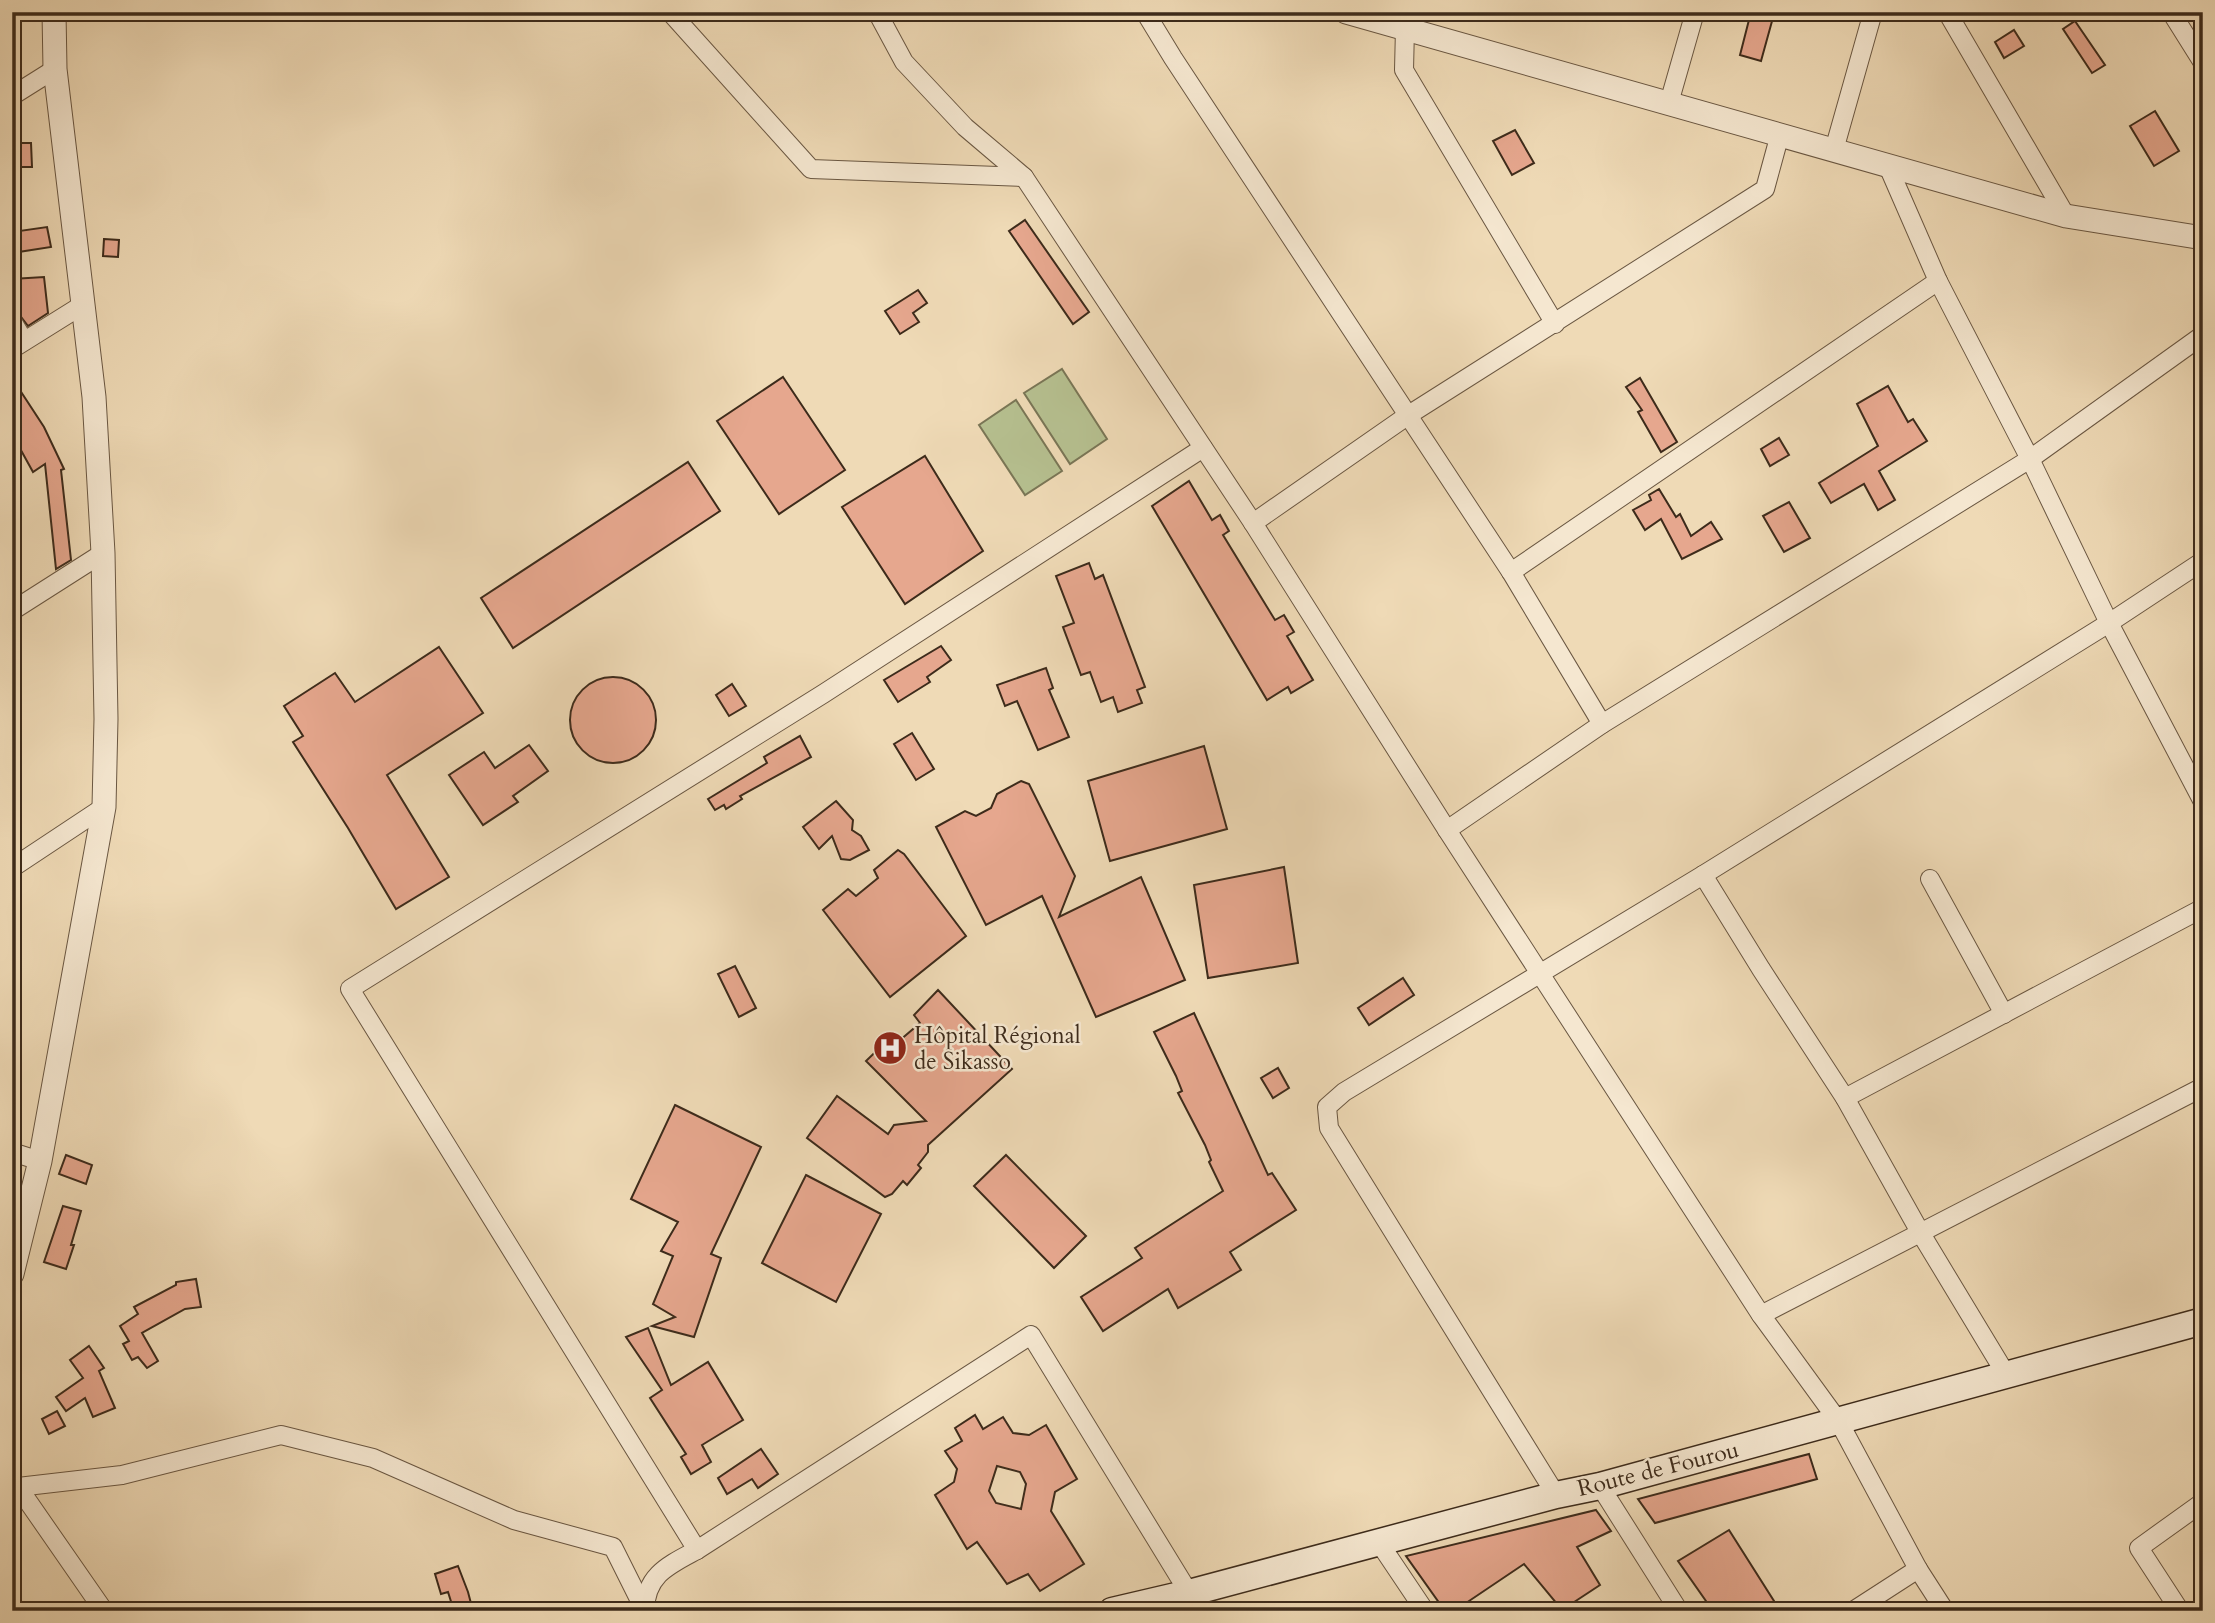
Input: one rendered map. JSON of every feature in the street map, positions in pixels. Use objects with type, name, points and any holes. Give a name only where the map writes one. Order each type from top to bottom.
[{"type":"main road","name":"Route de Fourou","points":[[1112,1611],[1159,1605],[1189,1593],[1378,1541],[1600,1486],[2203,1321]]},
{"type":"street","points":[[12,1274],[40,1161],[104,807],[106,719],[103,553],[94,397],[55,69],[54,12]]},
{"type":"street","points":[[670,12],[811,169],[1024,177]]},
{"type":"street","points":[[877,12],[904,62],[965,127],[1024,177],[1253,523],[1447,830],[1761,1315],[1839,1422],[1918,1569],[1945,1611]]},
{"type":"street","points":[[1145,12],[1511,572],[1602,724]]},
{"type":"street","points":[[1346,12],[1407,20],[1670,103],[2066,216],[2203,239]]},
{"type":"street","points":[[1670,103],[1695,12]]},
{"type":"street","points":[[1834,150],[1873,12]]},
{"type":"street","points":[[1947,12],[2066,216]]},
{"type":"street","points":[[2171,12],[2203,63]]},
{"type":"street","points":[[1407,20],[1404,70],[1555,324]]},
{"type":"street","points":[[12,96],[55,69]]},
{"type":"street","points":[[1253,523],[1407,416],[1765,189],[1780,134]]},
{"type":"street","points":[[1887,164],[1938,281],[2030,459],[2109,623],[2203,802]]},
{"type":"street","points":[[1511,572],[1938,281]]},
{"type":"street","points":[[12,321],[18,345],[84,304]]},
{"type":"street","points":[[1447,830],[1602,724],[2030,459],[2203,335]]},
{"type":"street","points":[[697,1550],[350,989],[823,694],[1203,448]]},
{"type":"street","points":[[12,611],[103,553]]},
{"type":"street","points":[[1556,1495],[1329,1128],[1327,1107],[1344,1092],[1703,875],[2109,623],[2203,561]]},
{"type":"street","points":[[12,868],[104,807]]},
{"type":"street","points":[[1703,875],[1845,1098],[1920,1232],[2007,1376]]},
{"type":"street","points":[[1930,879],[2004,1014]]},
{"type":"street","points":[[1845,1098],[2203,908]]},
{"type":"street","points":[[1761,1315],[2203,1087]]},
{"type":"street","points":[[12,1152],[40,1161]]},
{"type":"street","points":[[645,1610],[646,1591],[664,1568],[697,1550],[1031,1335],[1189,1593]]},
{"type":"street","points":[[104,1611],[15,1486],[122,1475],[281,1435],[373,1458],[514,1520],[613,1547],[645,1610]]},
{"type":"street","points":[[1600,1486],[1679,1611]]},
{"type":"street","points":[[2180,1611],[2139,1548],[2203,1503]]},
{"type":"street","points":[[1378,1541],[1424,1611]]},
{"type":"street","points":[[1853,1611],[1918,1569]]},
{"type":"green space","points":[[1062,369],[1107,439],[1070,464],[1024,393]]},
{"type":"green space","points":[[1016,400],[1062,471],[1025,495],[979,425]]},
{"type":"building","points":[[1751,12],[1774,14],[1761,61],[1740,55]]},
{"type":"building","points":[[2075,21],[2105,65],[2092,73],[2063,29]]},
{"type":"building","points":[[2014,30],[2024,46],[2004,58],[1995,42]]},
{"type":"building","points":[[2155,111],[2179,151],[2154,166],[2130,126]]},
{"type":"building","points":[[1515,130],[1534,163],[1512,175],[1493,141]]},
{"type":"building","points":[[12,143],[31,143],[32,167],[12,167]]},
{"type":"building","points":[[1025,220],[1089,312],[1073,324],[1009,231]]},
{"type":"building","points":[[47,227],[51,247],[12,253],[12,232]]},
{"type":"building","points":[[104,239],[119,240],[118,257],[103,256]]},
{"type":"building","points":[[44,277],[48,313],[28,326],[12,305],[12,279]]},
{"type":"building","points":[[918,290],[927,303],[913,313],[919,322],[900,334],[885,311]]},
{"type":"building","points":[[783,377],[845,470],[779,514],[717,421]]},
{"type":"building","points":[[12,378],[44,427],[64,469],[61,470],[71,560],[56,569],[45,464],[33,472],[12,434]]},
{"type":"building","points":[[1640,378],[1677,442],[1661,452],[1638,412],[1642,410],[1626,387]]},
{"type":"building","points":[[1888,386],[1908,422],[1913,419],[1927,441],[1879,471],[1895,500],[1878,510],[1864,484],[1831,503],[1819,483],[1878,446],[1857,404]]},
{"type":"building","points":[[1779,438],[1789,455],[1770,466],[1761,449]]},
{"type":"building","points":[[925,456],[983,551],[905,604],[842,507]]},
{"type":"building","points":[[688,462],[720,511],[513,648],[481,598]]},
{"type":"building","points":[[1189,481],[1212,520],[1220,515],[1229,531],[1223,535],[1275,620],[1284,615],[1294,632],[1287,636],[1313,680],[1291,693],[1288,687],[1267,700],[1152,506]]},
{"type":"building","points":[[1659,489],[1676,517],[1680,514],[1691,536],[1711,522],[1722,539],[1682,559],[1661,519],[1645,530],[1633,510],[1651,500],[1649,495]]},
{"type":"building","points":[[1789,502],[1810,538],[1784,552],[1763,516]]},
{"type":"building","points":[[1089,563],[1095,579],[1103,575],[1145,687],[1137,690],[1142,703],[1118,712],[1113,697],[1101,702],[1090,672],[1081,675],[1063,627],[1074,623],[1056,576]]},
{"type":"building","points":[[941,646],[951,660],[927,677],[930,682],[898,702],[884,680]]},
{"type":"building","points":[[439,647],[483,713],[387,775],[449,877],[396,909],[293,742],[303,736],[284,706],[335,673],[355,702]]},
{"type":"building","points":[[1046,668],[1053,688],[1049,690],[1069,737],[1038,750],[1017,701],[1005,706],[997,685]]},
{"type":"building","points":[[613,677],[630,680],[649,696],[656,720],[653,737],[637,756],[613,763],[596,760],[577,744],[570,720],[573,703],[589,684]]},
{"type":"building","points":[[732,684],[746,706],[729,716],[716,695]]},
{"type":"building","points":[[912,733],[934,769],[916,780],[894,744]]},
{"type":"building","points":[[800,736],[811,757],[740,796],[742,799],[726,809],[724,805],[715,810],[708,799],[767,763],[764,757]]},
{"type":"building","points":[[529,745],[548,771],[513,796],[518,802],[483,825],[449,775],[484,752],[495,768]]},
{"type":"building","points":[[1204,746],[1227,829],[1110,861],[1088,781]]},
{"type":"building","points":[[1021,781],[1029,784],[1075,876],[1059,917],[1141,877],[1185,980],[1096,1017],[1042,896],[986,925],[936,827],[965,811],[976,816],[991,808],[997,794]]},
{"type":"building","points":[[836,801],[853,820],[852,830],[861,836],[869,850],[850,860],[841,859],[832,836],[819,849],[803,827]]},
{"type":"building","points":[[898,850],[904,854],[966,936],[890,997],[823,910],[848,889],[856,896],[878,878],[874,870]]},
{"type":"building","points":[[1284,867],[1298,963],[1208,978],[1194,885]]},
{"type":"building","points":[[735,966],[756,1008],[739,1017],[718,974]]},
{"type":"building","points":[[1403,978],[1414,995],[1369,1025],[1358,1008]]},
{"type":"building","points":[[938,990],[1012,1069],[928,1145],[928,1152],[918,1165],[921,1168],[907,1185],[903,1181],[892,1194],[885,1197],[807,1138],[837,1096],[888,1134],[894,1125],[926,1121],[866,1061],[892,1036],[899,1041],[920,1023],[914,1015]]},
{"type":"building","points":[[1194,1013],[1268,1175],[1272,1173],[1296,1210],[1230,1252],[1241,1270],[1178,1308],[1168,1289],[1103,1331],[1081,1297],[1142,1258],[1135,1248],[1223,1191],[1209,1162],[1211,1160],[1205,1145],[1178,1093],[1182,1091],[1176,1076],[1154,1032]]},
{"type":"building","points":[[1278,1068],[1289,1088],[1273,1098],[1261,1078]]},
{"type":"building","points":[[675,1105],[761,1147],[711,1254],[721,1258],[694,1337],[652,1326],[675,1317],[653,1304],[673,1256],[661,1251],[678,1222],[631,1199]]},
{"type":"building","points":[[66,1155],[92,1165],[86,1184],[59,1174]]},
{"type":"building","points":[[1006,1155],[1086,1236],[1054,1268],[974,1186]]},
{"type":"building","points":[[806,1175],[881,1214],[836,1302],[762,1263]]},
{"type":"building","points":[[63,1206],[81,1211],[66,1269],[44,1262]]},
{"type":"building","points":[[196,1279],[201,1307],[185,1309],[142,1333],[158,1361],[147,1368],[138,1357],[132,1360],[123,1344],[129,1341],[120,1326],[138,1314],[134,1307],[176,1285],[176,1282]]},
{"type":"building","points":[[648,1328],[671,1385],[708,1362],[743,1420],[702,1445],[711,1462],[691,1474],[681,1457],[686,1454],[650,1398],[662,1390],[626,1337]]},
{"type":"building","points":[[89,1346],[104,1368],[99,1371],[115,1408],[93,1417],[85,1398],[66,1411],[56,1397],[83,1378],[70,1360]]},
{"type":"building","points":[[57,1411],[65,1426],[49,1434],[42,1419]]},
{"type":"building","points":[[975,1415],[983,1429],[1003,1417],[1013,1433],[1029,1435],[1046,1425],[1077,1479],[1055,1492],[1051,1511],[1084,1564],[1040,1591],[1028,1574],[1007,1584],[977,1542],[967,1549],[935,1495],[954,1482],[957,1469],[945,1451],[962,1441],[955,1428]],"holes":[[[997,1466],[1020,1472],[1026,1484],[1021,1509],[996,1503],[989,1491]]]},
{"type":"building","points":[[761,1449],[778,1474],[758,1488],[752,1479],[727,1494],[718,1478]]},
{"type":"building","points":[[1809,1454],[1817,1479],[1655,1523],[1638,1499]]},
{"type":"building","points":[[1596,1510],[1611,1531],[1577,1547],[1600,1585],[1562,1610],[1524,1564],[1469,1601],[1480,1611],[1445,1611],[1406,1556]]},
{"type":"building","points":[[1729,1530],[1774,1601],[1759,1611],[1713,1611],[1678,1561]]},
{"type":"building","points":[[458,1566],[473,1611],[454,1611],[448,1592],[441,1594],[435,1574]]},
{"type":"place","name":"Hôpital Régional de Sikasso","points":[[890,1048]]}]
